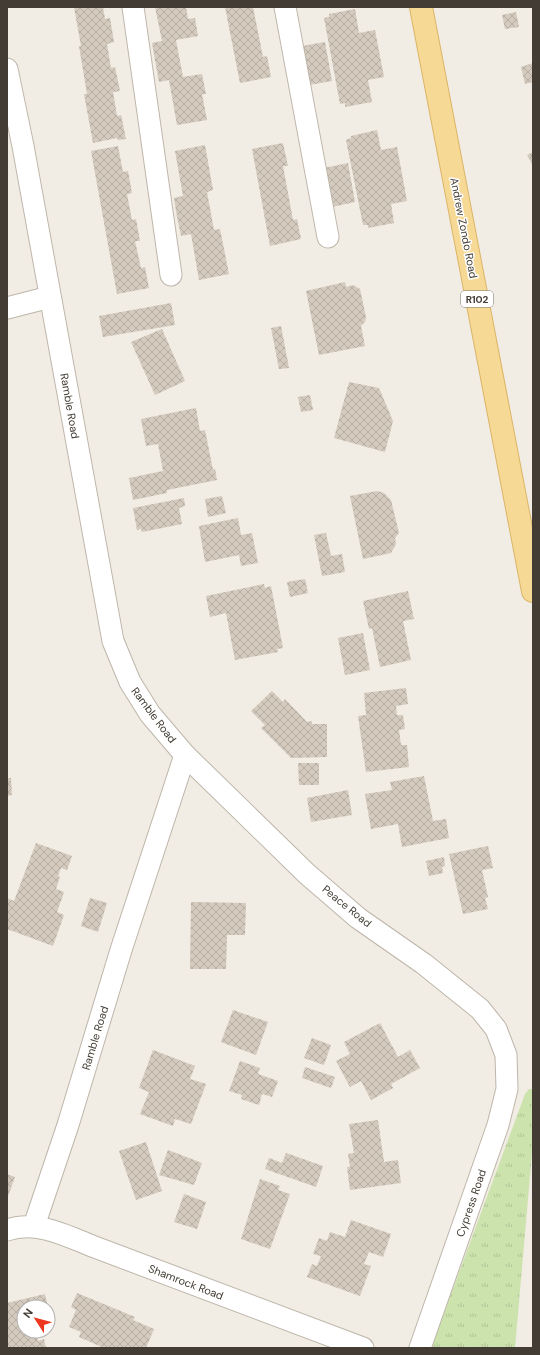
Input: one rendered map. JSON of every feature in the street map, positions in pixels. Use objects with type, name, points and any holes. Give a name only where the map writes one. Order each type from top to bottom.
[{"type":"main road","name":"Andrew Zondo Road","points":[[421,7],[529,547],[533,591]]},
{"type":"street","points":[[133,7],[171,275]]},
{"type":"street","points":[[285,7],[328,237]]},
{"type":"street","name":"Ramble Road","points":[[7,70],[113,641],[130,682],[150,714],[185,755],[122,950],[68,1125],[34,1226]]},
{"type":"street","points":[[7,308],[50,297]]},
{"type":"street","name":"Peace Road","points":[[185,755],[307,874],[347,908],[424,964],[480,1009],[496,1029],[506,1055]]},
{"type":"street","name":"Cypress Road","points":[[420,1348],[498,1125],[507,1089],[506,1055]]},
{"type":"street","name":"Shamrock Road","points":[[7,1230],[34,1226],[60,1232],[106,1252],[363,1348]]},
{"type":"green space","points":[[529,1089],[533,1089],[533,1142],[515,1348],[431,1348],[525,1094]]},
{"type":"building","points":[[74,7],[103,7],[105,19],[110,18],[114,42],[107,44],[111,68],[115,67],[120,91],[113,92],[117,116],[121,115],[126,139],[118,140],[117,138],[93,143],[84,94],[87,94]]},
{"type":"building","points":[[155,7],[186,7],[188,19],[195,18],[198,36],[176,40],[183,77],[202,74],[206,94],[202,94],[207,120],[177,125],[169,80],[159,82],[152,43],[162,41]]},
{"type":"building","points":[[225,7],[253,7],[263,57],[267,56],[271,77],[240,83]]},
{"type":"building","points":[[355,9],[359,33],[375,30],[384,77],[368,80],[372,102],[345,107],[345,103],[340,104],[324,18],[329,17],[329,14]]},
{"type":"building","points":[[516,12],[519,27],[505,29],[502,15]]},
{"type":"building","points":[[325,42],[332,81],[309,85],[302,46]]},
{"type":"building","points":[[533,63],[533,82],[525,84],[521,67]]},
{"type":"building","points":[[377,130],[381,150],[397,147],[407,201],[391,204],[394,223],[368,228],[368,225],[363,225],[346,140],[351,138],[351,136]]},
{"type":"building","points":[[283,143],[288,166],[283,166],[293,220],[297,219],[301,239],[270,246],[252,149]]},
{"type":"building","points":[[205,145],[213,190],[207,192],[214,230],[220,229],[229,274],[199,280],[191,234],[181,236],[177,217],[174,198],[183,196],[175,151]]},
{"type":"building","points":[[118,146],[123,172],[128,171],[132,193],[127,194],[132,220],[136,219],[140,241],[135,241],[141,268],[145,267],[149,288],[117,294],[91,151]]},
{"type":"building","points":[[533,152],[533,166],[527,155]]},
{"type":"building","points":[[348,163],[355,202],[332,207],[324,168]]},
{"type":"building","points":[[345,282],[346,287],[353,285],[360,289],[366,317],[365,322],[361,326],[365,346],[319,355],[306,291]]},
{"type":"building","points":[[171,303],[175,325],[103,337],[99,316]]},
{"type":"building","points":[[281,326],[289,368],[279,369],[271,328]]},
{"type":"building","points":[[162,329],[185,381],[155,395],[131,342]]},
{"type":"building","points":[[349,382],[379,388],[393,421],[385,452],[334,438]]},
{"type":"building","points":[[310,395],[313,410],[301,412],[298,397]]},
{"type":"building","points":[[196,408],[200,431],[205,430],[213,470],[215,469],[217,480],[167,490],[167,493],[133,500],[129,478],[163,471],[158,444],[146,446],[141,419]]},
{"type":"building","points":[[377,491],[384,493],[391,500],[399,533],[395,538],[396,544],[391,553],[363,559],[350,496]]},
{"type":"building","points":[[222,496],[226,513],[208,517],[205,499]]},
{"type":"building","points":[[184,498],[185,506],[179,508],[182,524],[142,532],[141,529],[137,530],[133,508]]},
{"type":"building","points":[[238,518],[241,535],[252,533],[258,563],[241,566],[239,555],[205,562],[199,526]]},
{"type":"building","points":[[326,533],[331,556],[342,554],[345,572],[322,576],[314,535]]},
{"type":"building","points":[[305,579],[308,593],[290,597],[287,582]]},
{"type":"building","points":[[264,584],[265,588],[271,586],[283,648],[277,649],[278,652],[235,660],[226,613],[210,617],[206,596]]},
{"type":"building","points":[[408,591],[414,619],[403,621],[411,660],[380,667],[372,628],[369,629],[363,601]]},
{"type":"building","points":[[363,633],[370,670],[345,675],[338,638]]},
{"type":"building","points":[[406,688],[408,704],[396,706],[397,715],[403,715],[405,729],[399,730],[401,745],[407,745],[409,767],[366,772],[358,716],[366,715],[364,693]]},
{"type":"building","points":[[272,691],[283,702],[285,699],[307,722],[312,721],[312,724],[327,724],[327,757],[291,758],[261,728],[265,725],[251,711]]},
{"type":"building","points":[[298,763],[319,763],[319,785],[299,785]]},
{"type":"building","points":[[424,776],[433,821],[446,819],[449,838],[402,847],[398,824],[371,829],[365,794],[392,790],[390,782]]},
{"type":"building","points":[[7,778],[11,778],[12,795],[7,796]]},
{"type":"building","points":[[348,790],[352,815],[311,822],[307,798]]},
{"type":"building","points":[[36,843],[72,856],[67,870],[61,868],[58,876],[60,877],[56,889],[64,892],[57,912],[64,915],[53,946],[7,929],[7,898],[14,901]]},
{"type":"building","points":[[488,846],[493,868],[482,870],[488,897],[485,898],[488,909],[463,914],[449,854]]},
{"type":"building","points":[[444,857],[445,866],[442,867],[443,873],[429,876],[426,861]]},
{"type":"building","points":[[90,898],[107,903],[98,932],[81,926]]},
{"type":"building","points":[[191,902],[246,903],[245,935],[227,935],[226,969],[190,969]]},
{"type":"building","points":[[233,1010],[268,1022],[256,1055],[221,1042]]},
{"type":"building","points":[[380,1023],[398,1057],[410,1050],[420,1068],[391,1084],[393,1088],[371,1100],[361,1081],[350,1087],[336,1061],[350,1054],[344,1042]]},
{"type":"building","points":[[312,1038],[331,1045],[324,1065],[304,1058]]},
{"type":"building","points":[[153,1050],[195,1066],[190,1079],[206,1084],[191,1124],[175,1119],[173,1126],[140,1114],[149,1092],[139,1088]]},
{"type":"building","points":[[240,1061],[260,1068],[258,1074],[278,1081],[272,1097],[262,1094],[259,1105],[241,1099],[242,1095],[229,1091]]},
{"type":"building","points":[[305,1067],[335,1077],[331,1088],[302,1078]]},
{"type":"building","points":[[378,1120],[384,1162],[398,1160],[401,1183],[350,1190],[347,1167],[350,1167],[348,1154],[354,1153],[349,1124]]},
{"type":"building","points":[[146,1142],[162,1191],[136,1200],[119,1151]]},
{"type":"building","points":[[168,1150],[202,1163],[194,1185],[159,1175]]},
{"type":"building","points":[[286,1153],[323,1166],[316,1187],[265,1169],[269,1158],[282,1163]]},
{"type":"building","points":[[7,1174],[15,1177],[7,1199]]},
{"type":"building","points":[[260,1179],[280,1186],[278,1190],[290,1194],[270,1249],[241,1239]]},
{"type":"building","points":[[184,1194],[206,1202],[197,1229],[174,1222]]},
{"type":"building","points":[[351,1220],[391,1234],[383,1257],[369,1252],[364,1264],[371,1266],[360,1296],[307,1277],[312,1264],[317,1266],[321,1256],[313,1254],[319,1238],[327,1241],[330,1232],[345,1237]]},
{"type":"building","points":[[77,1293],[135,1317],[133,1320],[154,1329],[146,1348],[104,1348],[79,1337],[81,1332],[69,1327],[76,1310],[71,1307]]},
{"type":"building","points":[[45,1294],[46,1299],[24,1299]]},
{"type":"building","points":[[16,1301],[16,1339],[38,1339],[38,1341],[44,1339],[46,1348],[7,1348],[7,1303]]}]
